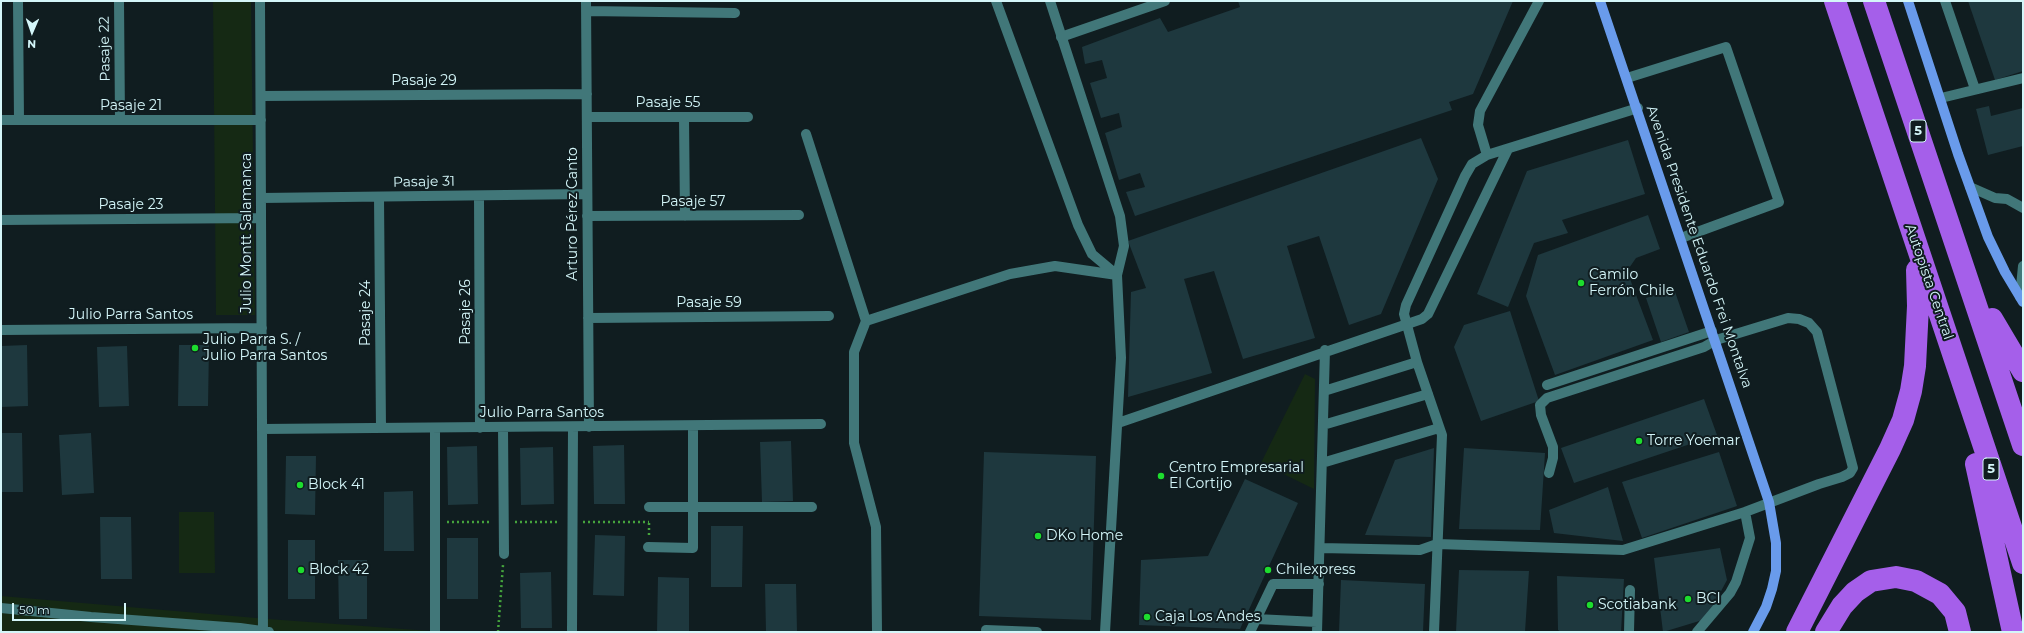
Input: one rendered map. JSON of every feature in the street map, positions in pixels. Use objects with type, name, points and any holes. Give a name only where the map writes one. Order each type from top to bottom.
[{"type":"highway","name":"Autopista Central","points":[[1835,1],[2023,563]]},
{"type":"highway","name":"5","points":[[1874,1],[1963,261],[2023,445]]},
{"type":"highway","points":[[1797,632],[1890,450],[1908,404],[1915,366],[1918,330],[1915,241]]},
{"type":"highway","points":[[1963,261],[1986,310],[2023,371]]},
{"type":"highway","points":[[1959,374],[1973,450],[2013,632]]},
{"type":"highway","points":[[1826,632],[1839,610],[1855,592],[1871,581],[1880,578],[1896,577],[1916,581],[1940,594],[1955,612],[1960,632]]},
{"type":"main road","name":"Avenida Presidente Eduardo Frei Montalva","points":[[1600,1],[1638,108],[1769,502],[1776,543],[1776,571],[1766,608],[1753,632]]},
{"type":"main road","points":[[1908,1],[1970,187],[1993,249],[2021,300]]},
{"type":"street","points":[[18,1],[19,120]]},
{"type":"street","name":"Pasaje 22","points":[[119,1],[120,120]]},
{"type":"street","name":"Julio Montt Salamanca","points":[[260,1],[262,429],[265,632]]},
{"type":"street","points":[[996,1],[1078,225],[1092,254],[1117,275]]},
{"type":"street","points":[[1050,1],[1060,37],[1120,216],[1124,246],[1117,275],[1121,358],[1105,632]]},
{"type":"street","points":[[1060,37],[1165,1]]},
{"type":"street","points":[[1487,155],[1478,125],[1480,112],[1539,1]]},
{"type":"street","points":[[1944,1],[1975,89]]},
{"type":"street","points":[[586,6],[735,13]]},
{"type":"street","name":"Arturo Pérez Canto","points":[[586,6],[589,427]]},
{"type":"street","points":[[1627,78],[1726,47],[1779,202],[1681,238]]},
{"type":"street","points":[[1941,98],[2023,78]]},
{"type":"street","name":"Pasaje 29","points":[[261,96],[587,94]]},
{"type":"street","points":[[1434,632],[1442,435],[1417,362],[1408,323],[1404,314],[1406,305],[1464,176],[1472,164],[1487,155],[1638,108]]},
{"type":"street","name":"Pasaje 55","points":[[587,117],[748,116]]},
{"type":"street","points":[[684,117],[685,216]]},
{"type":"street","name":"Pasaje 21","points":[[1,120],[261,120]]},
{"type":"street","points":[[806,134],[866,321],[854,352],[854,443],[876,527],[877,632]]},
{"type":"street","points":[[1118,423],[1325,350],[1422,319],[1428,314],[1508,149]]},
{"type":"street","points":[[1970,187],[1995,198],[2007,199],[2023,208]]},
{"type":"street","name":"Pasaje 31","points":[[261,198],[587,194]]},
{"type":"street","name":"Pasaje 26","points":[[479,196],[480,428]]},
{"type":"street","name":"Pasaje 24","points":[[379,197],[381,428]]},
{"type":"street","name":"Pasaje 57","points":[[588,216],[799,215]]},
{"type":"street","name":"Pasaje 23","points":[[1,220],[261,218]]},
{"type":"street","points":[[866,321],[1010,274],[1055,266],[1117,275]]},
{"type":"street","points":[[2021,300],[2023,266]]},
{"type":"street","name":"Pasaje 59","points":[[588,318],[830,316]]},
{"type":"street","points":[[1320,548],[1420,550],[1438,544],[1623,550],[1745,512],[1769,502],[1842,477],[1850,473],[1853,468],[1817,332],[1809,323],[1799,319],[1788,318],[1714,336],[1547,385]]},
{"type":"street","name":"Julio Parra Santos","points":[[1,330],[262,328]]},
{"type":"street","points":[[1549,474],[1553,458],[1553,447],[1541,415],[1540,405],[1547,398],[1704,347],[1714,336]]},
{"type":"street","points":[[1256,619],[1317,627],[1325,350]]},
{"type":"street","points":[[1324,391],[1417,362]]},
{"type":"street","points":[[1323,425],[1428,394]]},
{"type":"street","name":"Julio Parra Santos","points":[[262,429],[758,426],[821,424]]},
{"type":"street","points":[[648,548],[693,548],[693,426]]},
{"type":"street","points":[[572,632],[573,427]]},
{"type":"street","points":[[435,428],[435,632]]},
{"type":"street","points":[[503,428],[504,554]]},
{"type":"street","points":[[1322,463],[1439,428]]},
{"type":"street","points":[[649,507],[812,507]]},
{"type":"street","points":[[1697,632],[1730,593],[1736,582],[1750,538],[1745,512]]},
{"type":"street","points":[[1250,632],[1273,584],[1319,584]]},
{"type":"street","points":[[1629,632],[1630,590]]},
{"type":"street","points":[[1,608],[91,617],[240,628],[265,632]]},
{"type":"street","points":[[986,630],[1037,632]]},
{"type":"path","points":[[648,548],[649,507]]},
{"type":"path","points":[[435,522],[649,522]]},
{"type":"path","points":[[498,632],[504,554]]},
{"type":"green space","points":[[213,1],[251,1],[255,315],[216,315]]},
{"type":"green space","points":[[1305,374],[1315,379],[1314,489],[1261,463]]},
{"type":"green space","points":[[179,512],[214,512],[215,573],[179,573]]},
{"type":"green space","points":[[1,596],[268,619],[444,632],[1,632]]},
{"type":"building","points":[[1238,1],[1513,1],[1473,94],[1449,102],[1452,110],[1135,216],[1126,192],[1145,187],[1140,173],[1119,180],[1105,133],[1122,127],[1119,113],[1101,118],[1090,83],[1107,78],[1102,60],[1085,64],[1082,47],[1160,18],[1168,32],[1240,7]]},
{"type":"building","points":[[1968,1],[2023,1],[2023,71],[1995,80]]},
{"type":"building","points":[[1989,106],[1991,116],[2023,108],[2023,146],[1988,155],[1976,109]]},
{"type":"building","points":[[1421,138],[1438,179],[1381,314],[1349,325],[1319,236],[1287,246],[1315,338],[1243,359],[1214,271],[1184,279],[1212,373],[1128,397],[1131,292],[1146,288],[1128,241]]},
{"type":"building","points":[[1628,140],[1645,194],[1562,220],[1568,233],[1534,243],[1508,307],[1477,294],[1527,171]]},
{"type":"building","name":"Camilo Ferrón Chile","points":[[1648,215],[1660,249],[1636,258],[1627,271],[1653,340],[1555,375],[1526,296],[1538,255]]},
{"type":"building","points":[[1674,289],[1689,332],[1661,342],[1646,298]]},
{"type":"building","points":[[1510,311],[1539,401],[1481,421],[1454,347],[1464,325]]},
{"type":"building","points":[[27,345],[28,406],[1,407],[1,346]]},
{"type":"building","points":[[179,345],[209,345],[208,406],[178,406]]},
{"type":"building","points":[[127,346],[129,406],[99,407],[97,347]]},
{"type":"building","name":"Torre Yoemar","points":[[1704,399],[1717,435],[1574,483],[1561,448]]},
{"type":"building","points":[[1,433],[22,433],[23,492],[1,492]]},
{"type":"building","points":[[91,433],[94,493],[62,495],[59,435]]},
{"type":"building","points":[[791,441],[793,501],[762,502],[760,442]]},
{"type":"building","points":[[624,445],[625,504],[594,504],[593,446]]},
{"type":"building","points":[[477,446],[478,504],[448,505],[447,447]]},
{"type":"building","points":[[553,447],[554,504],[521,505],[520,448]]},
{"type":"building","points":[[1434,448],[1431,537],[1365,535],[1395,460]]},
{"type":"building","points":[[1464,448],[1545,453],[1540,530],[1459,529]]},
{"type":"building","name":"DKo Home","points":[[984,452],[1096,456],[1091,620],[979,616]]},
{"type":"building","points":[[1719,452],[1737,506],[1642,538],[1622,482]]},
{"type":"building","name":"Block 41","points":[[286,456],[316,456],[315,515],[285,514]]},
{"type":"building","points":[[1245,479],[1298,503],[1240,629],[1139,625],[1141,560],[1208,556]]},
{"type":"building","points":[[1608,487],[1623,541],[1554,533],[1549,510]]},
{"type":"building","points":[[413,491],[414,551],[384,551],[384,492]]},
{"type":"building","points":[[100,517],[131,517],[132,579],[101,579]]},
{"type":"building","points":[[711,526],[743,526],[742,587],[711,587]]},
{"type":"building","points":[[595,535],[625,536],[624,596],[593,595]]},
{"type":"building","points":[[447,538],[478,538],[478,599],[447,599]]},
{"type":"building","name":"Block 42","points":[[288,540],[315,540],[315,599],[288,599]]},
{"type":"building","name":"BCI","points":[[1720,548],[1727,580],[1706,619],[1663,632],[1654,558]]},
{"type":"building","points":[[338,560],[367,560],[367,619],[339,619]]},
{"type":"building","points":[[1459,570],[1529,571],[1525,632],[1456,632]]},
{"type":"building","points":[[551,572],[552,628],[521,628],[520,573]]},
{"type":"building","name":"Scotiabank","points":[[1557,576],[1624,579],[1621,632],[1561,632],[1558,630]]},
{"type":"building","points":[[658,577],[689,578],[689,632],[657,632]]},
{"type":"building","points":[[1341,580],[1425,584],[1423,632],[1339,632]]},
{"type":"building","points":[[765,584],[796,584],[797,632],[766,632]]},
{"type":"place","name":"Camilo Ferrón Chile","points":[[1581,283]]},
{"type":"place","name":"Julio Parra S. / Julio Parra Santos","points":[[195,348]]},
{"type":"place","name":"Torre Yoemar","points":[[1639,441]]},
{"type":"place","name":"Centro Empresarial El Cortijo","points":[[1161,476]]},
{"type":"place","name":"Block 41","points":[[300,485]]},
{"type":"place","name":"DKo Home","points":[[1038,536]]},
{"type":"place","name":"Block 42","points":[[301,570]]},
{"type":"place","name":"Chilexpress","points":[[1268,570]]},
{"type":"place","name":"BCI","points":[[1688,599]]},
{"type":"place","name":"Scotiabank","points":[[1590,605]]},
{"type":"place","name":"Caja Los Andes","points":[[1147,617]]}]
